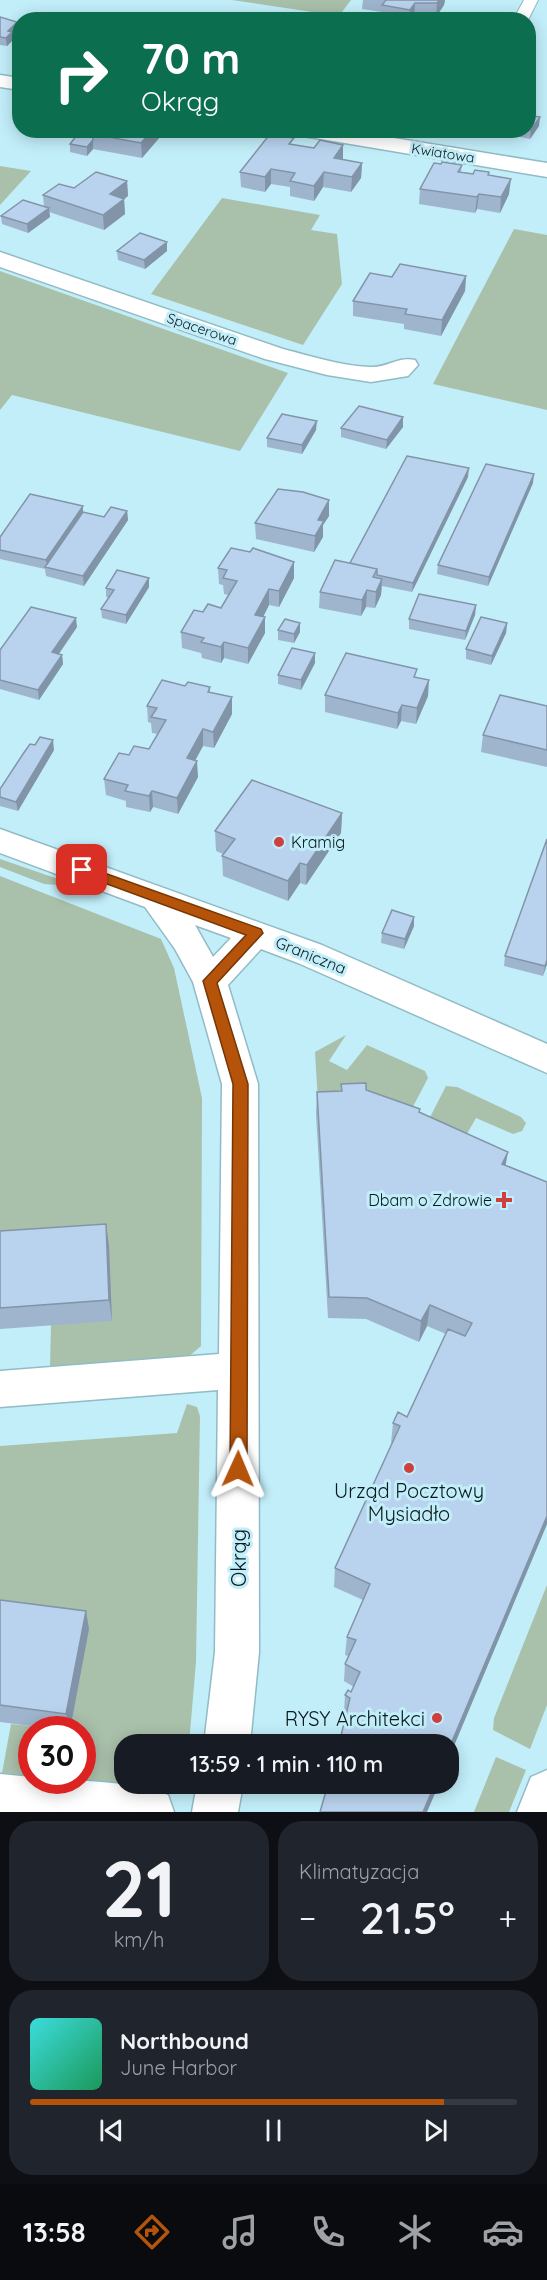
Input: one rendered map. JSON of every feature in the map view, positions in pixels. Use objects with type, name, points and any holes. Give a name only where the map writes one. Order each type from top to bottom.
[{"type":"street","name":"Kwiatowa","points":[[352,138],[547,170]]},
{"type":"street","name":"Spacerowa","points":[[0,259],[274,354],[327,368],[371,375],[399,371],[406,365]]},
{"type":"street","name":"Graniczna","points":[[0,841],[256,933],[354,972],[547,1059]]},
{"type":"street","name":"Okrąg","points":[[155,896],[188,941],[210,981],[240,1084],[237,1652],[228,1734]]},
{"type":"street","points":[[210,981],[256,933]]},
{"type":"street","points":[[0,1389],[239,1370]]},
{"type":"street","points":[[540,1812],[547,1793]]},
{"type":"street","points":[[215,1812],[218,1794]]},
{"type":"street","points":[[0,1797],[151,1812]]},
{"type":"green space","points":[[232,0],[351,0],[342,12],[312,12]]},
{"type":"green space","points":[[0,166],[31,171],[0,205]]},
{"type":"green space","points":[[222,198],[320,215],[311,230],[337,234],[342,284],[303,345],[151,294]]},
{"type":"green space","points":[[514,229],[547,235],[547,410],[433,384]]},
{"type":"green space","points":[[0,271],[288,373],[240,451],[12,395],[0,410]]},
{"type":"green space","points":[[0,859],[58,879],[58,885],[44,884],[0,867]]},
{"type":"green space","points":[[0,876],[161,939],[174,968],[202,1098],[201,1346],[187,1358],[50,1367],[51,1325],[0,1253]]},
{"type":"green space","points":[[346,1035],[329,1061],[347,1070],[367,1045],[425,1071],[428,1078],[407,1118],[318,1102],[315,1052]]},
{"type":"green space","points":[[446,1086],[457,1087],[521,1117],[526,1123],[522,1131],[513,1134],[476,1118],[460,1146],[423,1131]]},
{"type":"green space","points":[[187,1404],[197,1407],[200,1416],[196,1662],[190,1734],[114,1734],[114,1785],[96,1783],[96,1716],[62,1716],[0,1618],[0,1446],[177,1433]]},
{"type":"green space","points":[[547,1585],[547,1705],[530,1749],[493,1730],[494,1718]]},
{"type":"green space","points":[[11,1724],[18,1725],[18,1775],[2,1773]]},
{"type":"green space","points":[[496,1757],[526,1770],[509,1812],[474,1812]]},
{"type":"building","points":[[386,0],[439,0],[437,3],[415,3],[410,10],[382,5]]},
{"type":"building","points":[[0,17],[12,21],[12,27],[8,31],[12,32],[6,38],[0,37]]},
{"type":"building","points":[[75,138],[93,138],[87,147],[70,144]]},
{"type":"building","points":[[114,138],[145,138],[141,143]]},
{"type":"building","points":[[267,138],[294,138],[289,144],[314,148],[320,140],[343,145],[334,158],[362,163],[352,177],[324,172],[314,186],[290,181],[295,173],[271,169],[265,177],[240,172]]},
{"type":"building","points":[[442,162],[462,165],[458,172],[473,174],[475,170],[511,179],[501,197],[479,194],[477,197],[420,189],[434,163],[441,164]]},
{"type":"building","points":[[96,172],[127,181],[110,194],[124,199],[103,215],[43,195],[59,184],[74,188]]},
{"type":"building","points":[[23,200],[49,208],[27,224],[1,216]]},
{"type":"building","points":[[140,233],[167,242],[144,260],[117,251]]},
{"type":"building","points":[[400,264],[466,276],[442,320],[405,314],[407,309],[353,301],[370,273],[392,277]]},
{"type":"building","points":[[359,406],[403,417],[387,440],[341,428]]},
{"type":"building","points":[[282,414],[317,421],[302,445],[267,438]]},
{"type":"building","points":[[407,456],[469,468],[413,583],[377,575],[377,569],[350,563]]},
{"type":"building","points":[[486,464],[534,474],[489,577],[438,565]]},
{"type":"building","points":[[278,489],[303,492],[329,500],[318,520],[324,521],[315,536],[255,523]]},
{"type":"building","points":[[30,494],[83,506],[46,560],[0,550],[0,537]]},
{"type":"building","points":[[111,507],[127,511],[83,576],[45,567],[83,512],[104,517]]},
{"type":"building","points":[[231,548],[250,552],[253,548],[294,562],[279,591],[269,589],[255,615],[265,617],[248,648],[224,642],[221,647],[201,642],[204,638],[181,632],[194,610],[203,612],[208,604],[221,608],[237,581],[223,578],[227,570],[218,568]]},
{"type":"building","points":[[335,560],[377,569],[373,577],[382,579],[376,592],[367,590],[362,600],[320,592]]},
{"type":"building","points":[[117,570],[149,578],[126,615],[101,609],[114,590],[106,588]]},
{"type":"building","points":[[419,594],[476,605],[466,631],[409,619]]},
{"type":"building","points":[[31,607],[76,618],[52,652],[62,655],[38,690],[0,680],[0,650]]},
{"type":"building","points":[[481,617],[507,623],[492,656],[466,649]]},
{"type":"building","points":[[285,619],[300,623],[294,634],[278,630]]},
{"type":"building","points":[[292,648],[315,653],[301,680],[278,675]]},
{"type":"building","points":[[346,653],[417,669],[414,677],[429,680],[417,708],[402,705],[398,713],[325,695]]},
{"type":"building","points":[[162,680],[185,686],[188,682],[210,687],[208,692],[232,697],[213,732],[203,729],[187,758],[197,761],[177,798],[152,791],[149,796],[125,791],[128,785],[104,779],[119,753],[129,755],[134,746],[149,749],[166,720],[151,717],[157,708],[147,706]]},
{"type":"building","points":[[500,695],[547,706],[547,750],[483,735]]},
{"type":"building","points":[[40,737],[53,740],[16,802],[0,797],[0,789],[23,754],[30,744],[35,745]]},
{"type":"building","name":"Kramig","points":[[252,780],[342,813],[307,865],[300,863],[288,881],[222,856],[235,839],[215,831]]},
{"type":"building","points":[[547,839],[547,960],[545,966],[505,956]]},
{"type":"building","points":[[392,910],[414,917],[405,939],[382,933]]},
{"type":"building","points":[[366,1083],[366,1090],[420,1109],[419,1112],[508,1152],[502,1164],[547,1182],[547,1516],[455,1734],[341,1734],[350,1698],[345,1695],[348,1690],[351,1692],[360,1672],[345,1664],[356,1640],[347,1637],[370,1584],[335,1568],[400,1426],[393,1423],[398,1412],[407,1417],[448,1329],[465,1336],[472,1323],[430,1305],[421,1321],[367,1298],[329,1297],[317,1092],[342,1091],[341,1084]]},
{"type":"building","points":[[106,1224],[109,1300],[0,1308],[0,1231]]},
{"type":"building","points":[[0,1600],[86,1611],[66,1714],[0,1705]]},
{"type":"building","points":[[325,1794],[431,1794],[423,1812],[320,1812]]},
{"type":"place","name":"Kramig","points":[[279,842]]},
{"type":"place","name":"Dbam o Zdrowie","points":[[504,1200]]},
{"type":"place","name":"Urząd Pocztowy Mysiadło","points":[[409,1468]]},
{"type":"place","name":"RYSY Architekci","points":[[437,1718]]},
{"type":"route","points":[[82,870],[256,933],[231,962],[210,981],[240,1084],[238,1469]]}]
